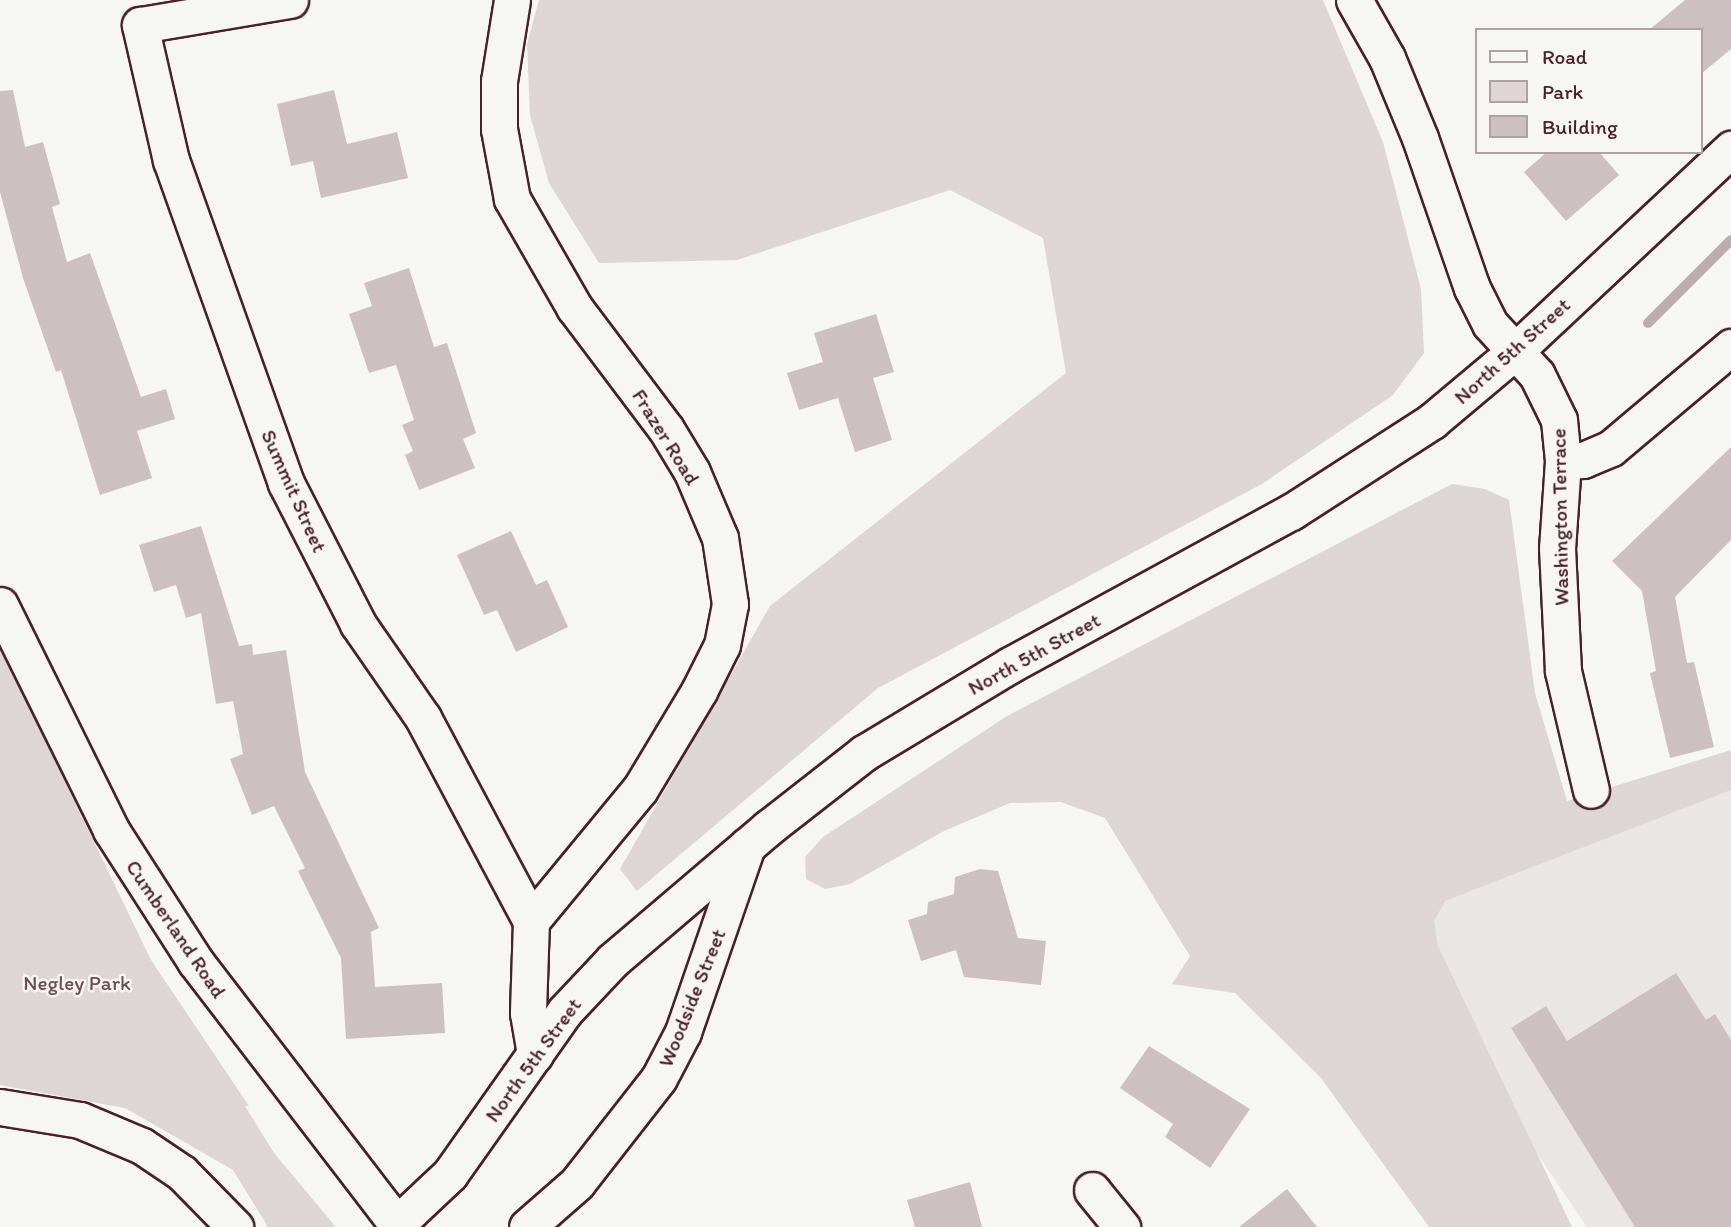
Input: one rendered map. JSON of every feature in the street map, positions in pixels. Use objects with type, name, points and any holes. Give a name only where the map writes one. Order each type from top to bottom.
[{"type":"street","name":"Summit Street","points":[[290,0],[140,25],[171,160],[286,483],[358,624],[423,718],[531,921]]},
{"type":"street","name":"Frazer Road","points":[[512,0],[499,81],[499,129],[512,199],[574,307],[666,429],[692,472],[720,538],[730,604],[722,645],[699,691],[640,789],[531,921]]},
{"type":"street","name":"Washington Terrace","points":[[1354,0],[1387,58],[1420,138],[1472,288],[1490,324],[1513,353],[1537,375],[1552,400],[1559,419],[1563,461],[1557,548],[1563,671],[1591,790]]},
{"type":"street","name":"North 5th Street","points":[[398,1226],[450,1174],[565,1011],[613,960],[747,846],[864,753],[1010,665],[1291,512],[1433,421],[1513,353],[1731,149]]},
{"type":"street","points":[[1563,461],[1583,460],[1611,448],[1731,347]]},
{"type":"street","name":"Cumberland Road","points":[[0,605],[111,830],[188,950],[398,1226]]},
{"type":"street","name":"Woodside Street","points":[[527,1227],[577,1183],[659,1078],[683,1032],[747,846]]},
{"type":"street","points":[[531,921],[528,1013],[535,1054]]},
{"type":"street","points":[[0,1107],[80,1120],[142,1146],[182,1173],[235,1227]]},
{"type":"street","points":[[1092,1191],[1122,1227]]},
{"type":"shaded area","points":[[1731,769],[1731,1227],[1587,1227],[1379,922]]},
{"type":"green space","points":[[539,0],[1323,0],[1383,142],[1421,289],[1424,353],[1393,395],[1262,484],[878,688],[637,891],[620,869],[770,606],[1066,373],[1043,238],[950,190],[737,260],[599,263],[549,183],[530,115],[527,44]]},
{"type":"green space","points":[[1452,484],[1485,489],[1509,500],[1535,693],[1567,801],[1731,750],[1731,790],[1445,901],[1434,921],[1438,946],[1572,1227],[1429,1227],[1321,1078],[1235,993],[1172,984],[1190,956],[1105,818],[1061,802],[1010,803],[944,831],[850,884],[825,889],[806,879],[805,857],[823,837],[1007,716]]},
{"type":"green space","name":"Negley Park","points":[[0,647],[151,960],[249,1106],[245,1106],[274,1153],[336,1227],[268,1227],[233,1170],[125,1108],[0,1085]]},
{"type":"building","points":[[1685,0],[1731,0],[1731,49],[1703,72],[1703,28],[1651,28]]},
{"type":"building","points":[[13,90],[25,147],[43,142],[60,204],[52,207],[67,262],[90,253],[141,397],[166,389],[175,419],[137,431],[152,478],[100,495],[61,370],[56,372],[23,278],[0,192],[0,91]]},
{"type":"building","points":[[334,90],[347,144],[397,132],[408,178],[321,198],[313,161],[291,166],[277,104]]},
{"type":"building","points":[[1545,154],[1601,154],[1619,175],[1566,221],[1524,172]]},
{"type":"building","points":[[409,268],[434,347],[447,343],[476,433],[463,439],[475,468],[419,490],[405,455],[413,451],[402,425],[414,420],[396,365],[369,373],[349,314],[372,306],[364,283]]},
{"type":"building","points":[[876,314],[894,372],[873,378],[892,440],[855,452],[838,398],[799,410],[787,373],[823,362],[814,333]]},
{"type":"building","points":[[1731,447],[1731,540],[1675,597],[1687,663],[1694,662],[1714,747],[1670,758],[1650,673],[1656,671],[1642,591],[1612,561]]},
{"type":"building","points":[[201,526],[239,646],[252,644],[253,655],[286,650],[305,772],[379,928],[371,932],[375,987],[442,983],[445,1033],[346,1039],[341,958],[298,871],[305,868],[274,806],[252,815],[230,759],[243,754],[233,701],[216,704],[201,613],[186,618],[176,585],[154,592],[139,545]]},
{"type":"building","points":[[511,531],[536,585],[547,580],[568,627],[516,652],[497,610],[484,615],[457,555]]},
{"type":"building","points":[[980,869],[998,871],[1018,938],[1046,941],[1041,985],[964,977],[956,950],[921,961],[908,920],[927,914],[928,902],[954,894],[955,877]]},
{"type":"building","points":[[1676,973],[1706,1020],[1715,1014],[1731,1040],[1731,1227],[1635,1227],[1511,1028],[1546,1006],[1567,1041]]},
{"type":"building","points":[[1149,1046],[1250,1109],[1210,1168],[1165,1137],[1173,1124],[1120,1088]]},
{"type":"building","points":[[970,1182],[982,1227],[915,1227],[907,1200]]},
{"type":"building","points":[[1287,1189],[1317,1227],[1239,1227]]},
{"type":"waterway","points":[[1648,323],[1731,240]]}]
